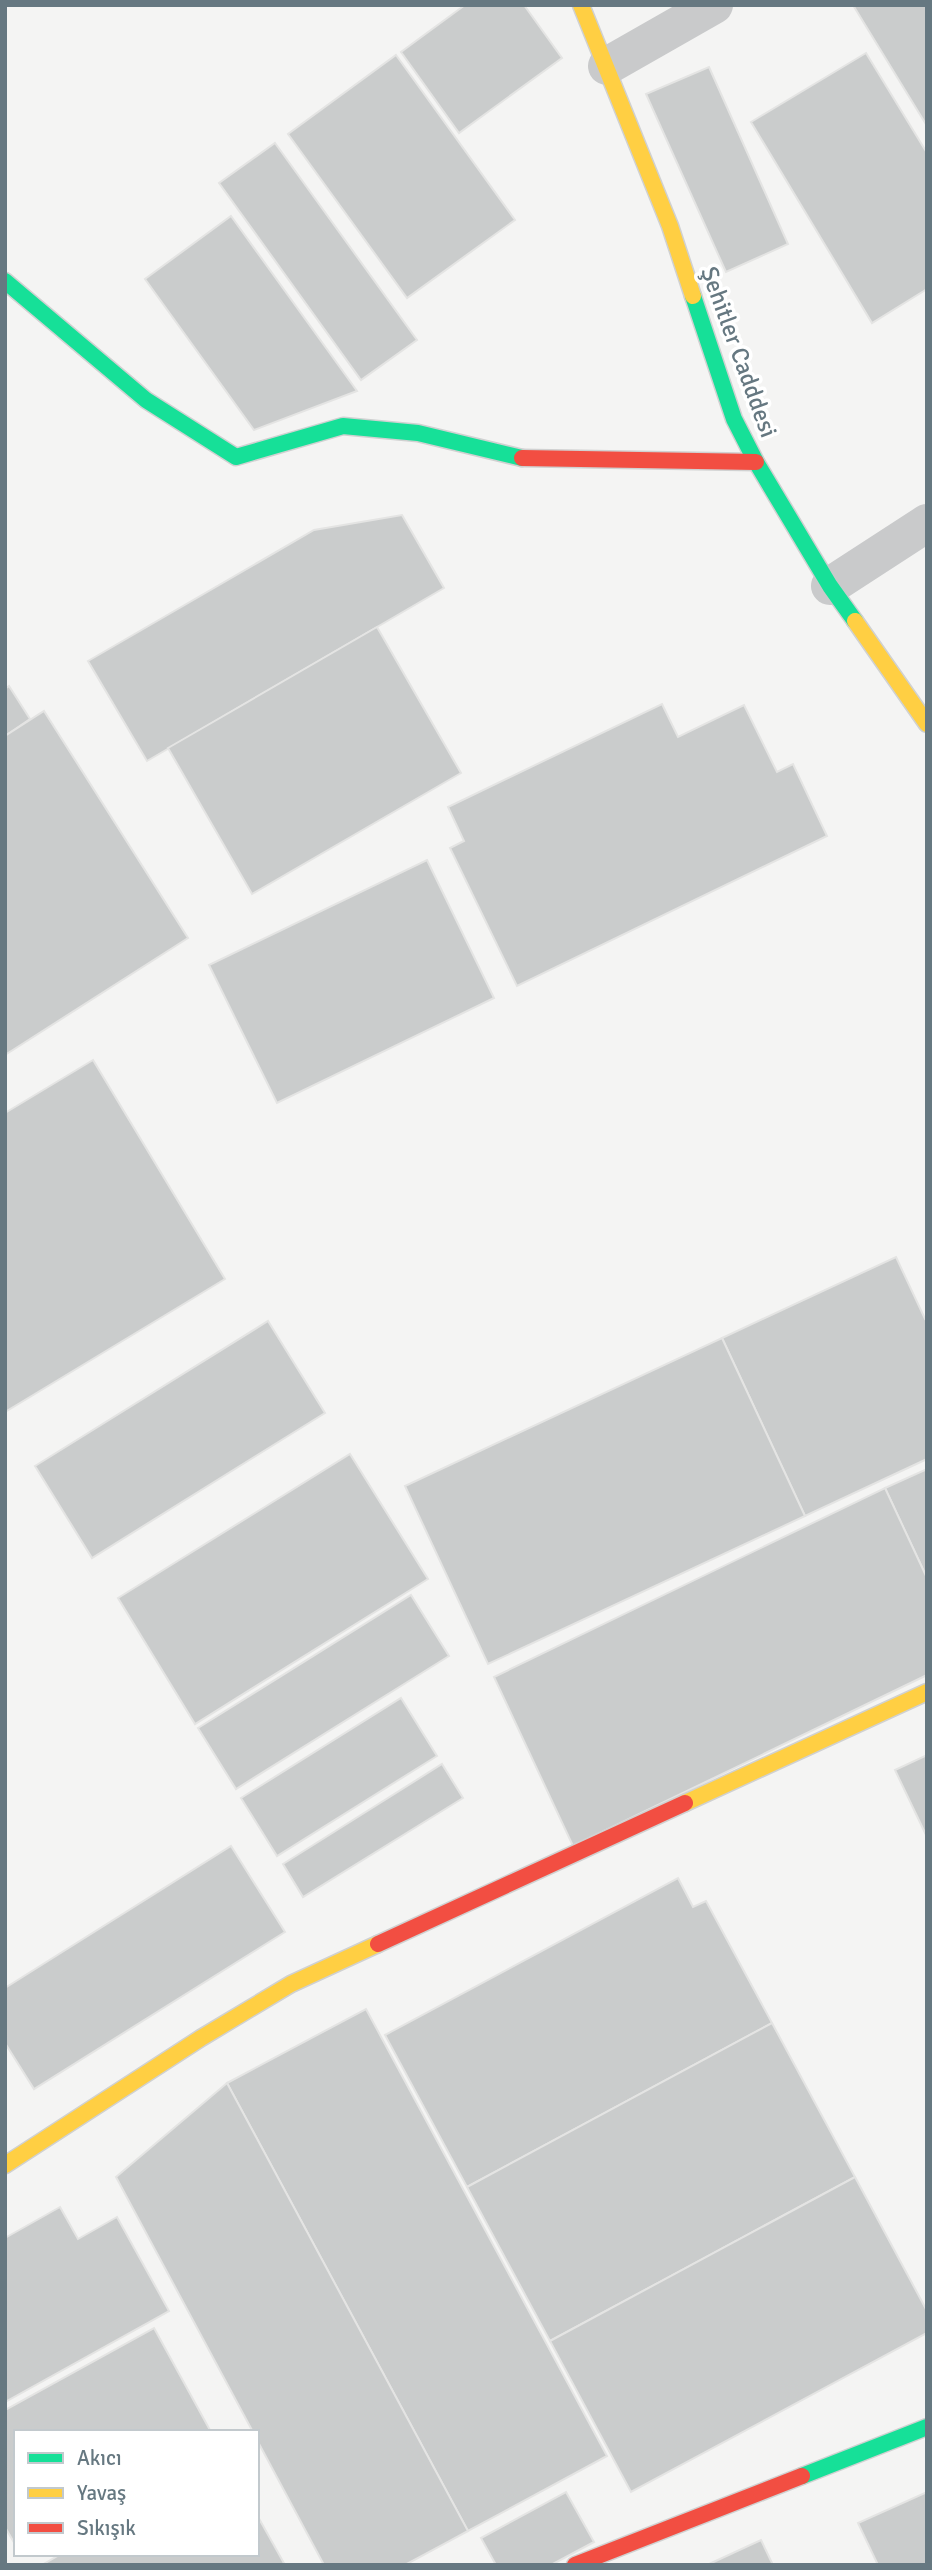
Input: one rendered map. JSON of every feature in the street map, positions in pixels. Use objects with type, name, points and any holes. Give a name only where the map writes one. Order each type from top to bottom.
[{"type":"street","name":"Şehitler Cadddesi","points":[[581,5],[670,226],[734,419],[756,462],[830,586],[927,724]]},
{"type":"street","points":[[607,66],[714,5]]},
{"type":"street","points":[[5,281],[146,400],[236,457],[343,426],[418,433],[522,458],[756,462]]},
{"type":"street","points":[[830,586],[927,523]]},
{"type":"street","points":[[5,2165],[201,2038],[291,1984],[927,1692]]},
{"type":"street","points":[[575,2565],[927,2427]]},
{"type":"building","points":[[465,5],[524,5],[562,58],[459,133],[401,52]]},
{"type":"building","points":[[853,5],[927,5],[927,126]]},
{"type":"building","points":[[866,53],[927,153],[927,289],[872,323],[751,122]]},
{"type":"building","points":[[396,55],[515,220],[407,298],[288,134]]},
{"type":"building","points":[[709,67],[788,244],[726,272],[646,94]]},
{"type":"building","points":[[275,143],[417,340],[361,380],[219,183]]},
{"type":"building","points":[[231,216],[357,391],[254,430],[145,279]]},
{"type":"building","points":[[402,515],[444,588],[147,761],[88,661],[314,530]]},
{"type":"building","points":[[377,627],[461,773],[252,894],[168,748]]},
{"type":"building","points":[[9,686],[30,719],[5,736],[5,689]]},
{"type":"building","points":[[662,704],[678,737],[744,705],[777,772],[793,764],[827,836],[517,986],[450,848],[464,841],[448,807]]},
{"type":"building","points":[[44,711],[188,938],[5,1055],[5,736]]},
{"type":"building","points":[[427,860],[494,998],[277,1103],[209,965]]},
{"type":"building","points":[[93,1060],[225,1279],[5,1412],[5,1113]]},
{"type":"building","points":[[896,1257],[925,1319],[927,1318],[927,1459],[805,1516],[722,1338]]},
{"type":"building","points":[[268,1321],[325,1413],[92,1558],[35,1466]]},
{"type":"building","points":[[722,1338],[805,1516],[488,1664],[405,1486]]},
{"type":"building","points":[[350,1454],[428,1579],[195,1724],[118,1598]]},
{"type":"building","points":[[927,1469],[927,1578],[885,1488]]},
{"type":"building","points":[[885,1488],[927,1578],[927,1675],[573,1846],[494,1677]]},
{"type":"building","points":[[411,1595],[449,1656],[236,1789],[198,1728]]},
{"type":"building","points":[[401,1698],[437,1756],[277,1856],[241,1798]]},
{"type":"building","points":[[927,1755],[927,1837],[895,1770]]},
{"type":"building","points":[[442,1764],[463,1798],[303,1897],[283,1864]]},
{"type":"building","points":[[231,1846],[285,1932],[34,2089],[5,2043],[5,1988]]},
{"type":"building","points":[[678,1878],[693,1907],[706,1901],[772,2023],[467,2187],[385,2035]]},
{"type":"building","points":[[366,2009],[607,2456],[468,2531],[227,2083]]},
{"type":"building","points":[[772,2023],[855,2177],[550,2341],[467,2187]]},
{"type":"building","points":[[227,2083],[468,2531],[405,2565],[324,2565],[259,2444],[259,2430],[252,2430],[116,2177]]},
{"type":"building","points":[[855,2177],[927,2311],[927,2333],[631,2492],[550,2341]]},
{"type":"building","points":[[60,2207],[78,2239],[117,2217],[169,2311],[5,2402],[5,2238]]},
{"type":"building","points":[[154,2328],[210,2430],[14,2430],[14,2543],[5,2527],[5,2410]]},
{"type":"building","points":[[566,2492],[594,2542],[551,2565],[496,2565],[481,2538]]},
{"type":"building","points":[[927,2492],[927,2565],[878,2565],[858,2523]]},
{"type":"building","points":[[259,2519],[285,2565],[42,2565],[58,2556],[259,2556]]},
{"type":"building","points":[[761,2540],[773,2565],[707,2565]]},
{"type":"traffic: fast","points":[[5,281],[146,400],[236,457],[343,426],[418,433],[522,458]]},
{"type":"traffic: fast","points":[[693,296],[734,419],[756,462],[830,586],[855,621]]},
{"type":"traffic: fast","points":[[802,2476],[927,2427]]},
{"type":"traffic: slow","points":[[581,5],[670,226],[693,296]]},
{"type":"traffic: slow","points":[[855,621],[927,724]]},
{"type":"traffic: slow","points":[[685,1803],[927,1692]]},
{"type":"traffic: slow","points":[[5,2165],[201,2038],[291,1984],[378,1944]]},
{"type":"traffic: jam","points":[[522,458],[756,462]]},
{"type":"traffic: jam","points":[[378,1944],[685,1803]]},
{"type":"traffic: jam","points":[[575,2565],[802,2476]]}]
